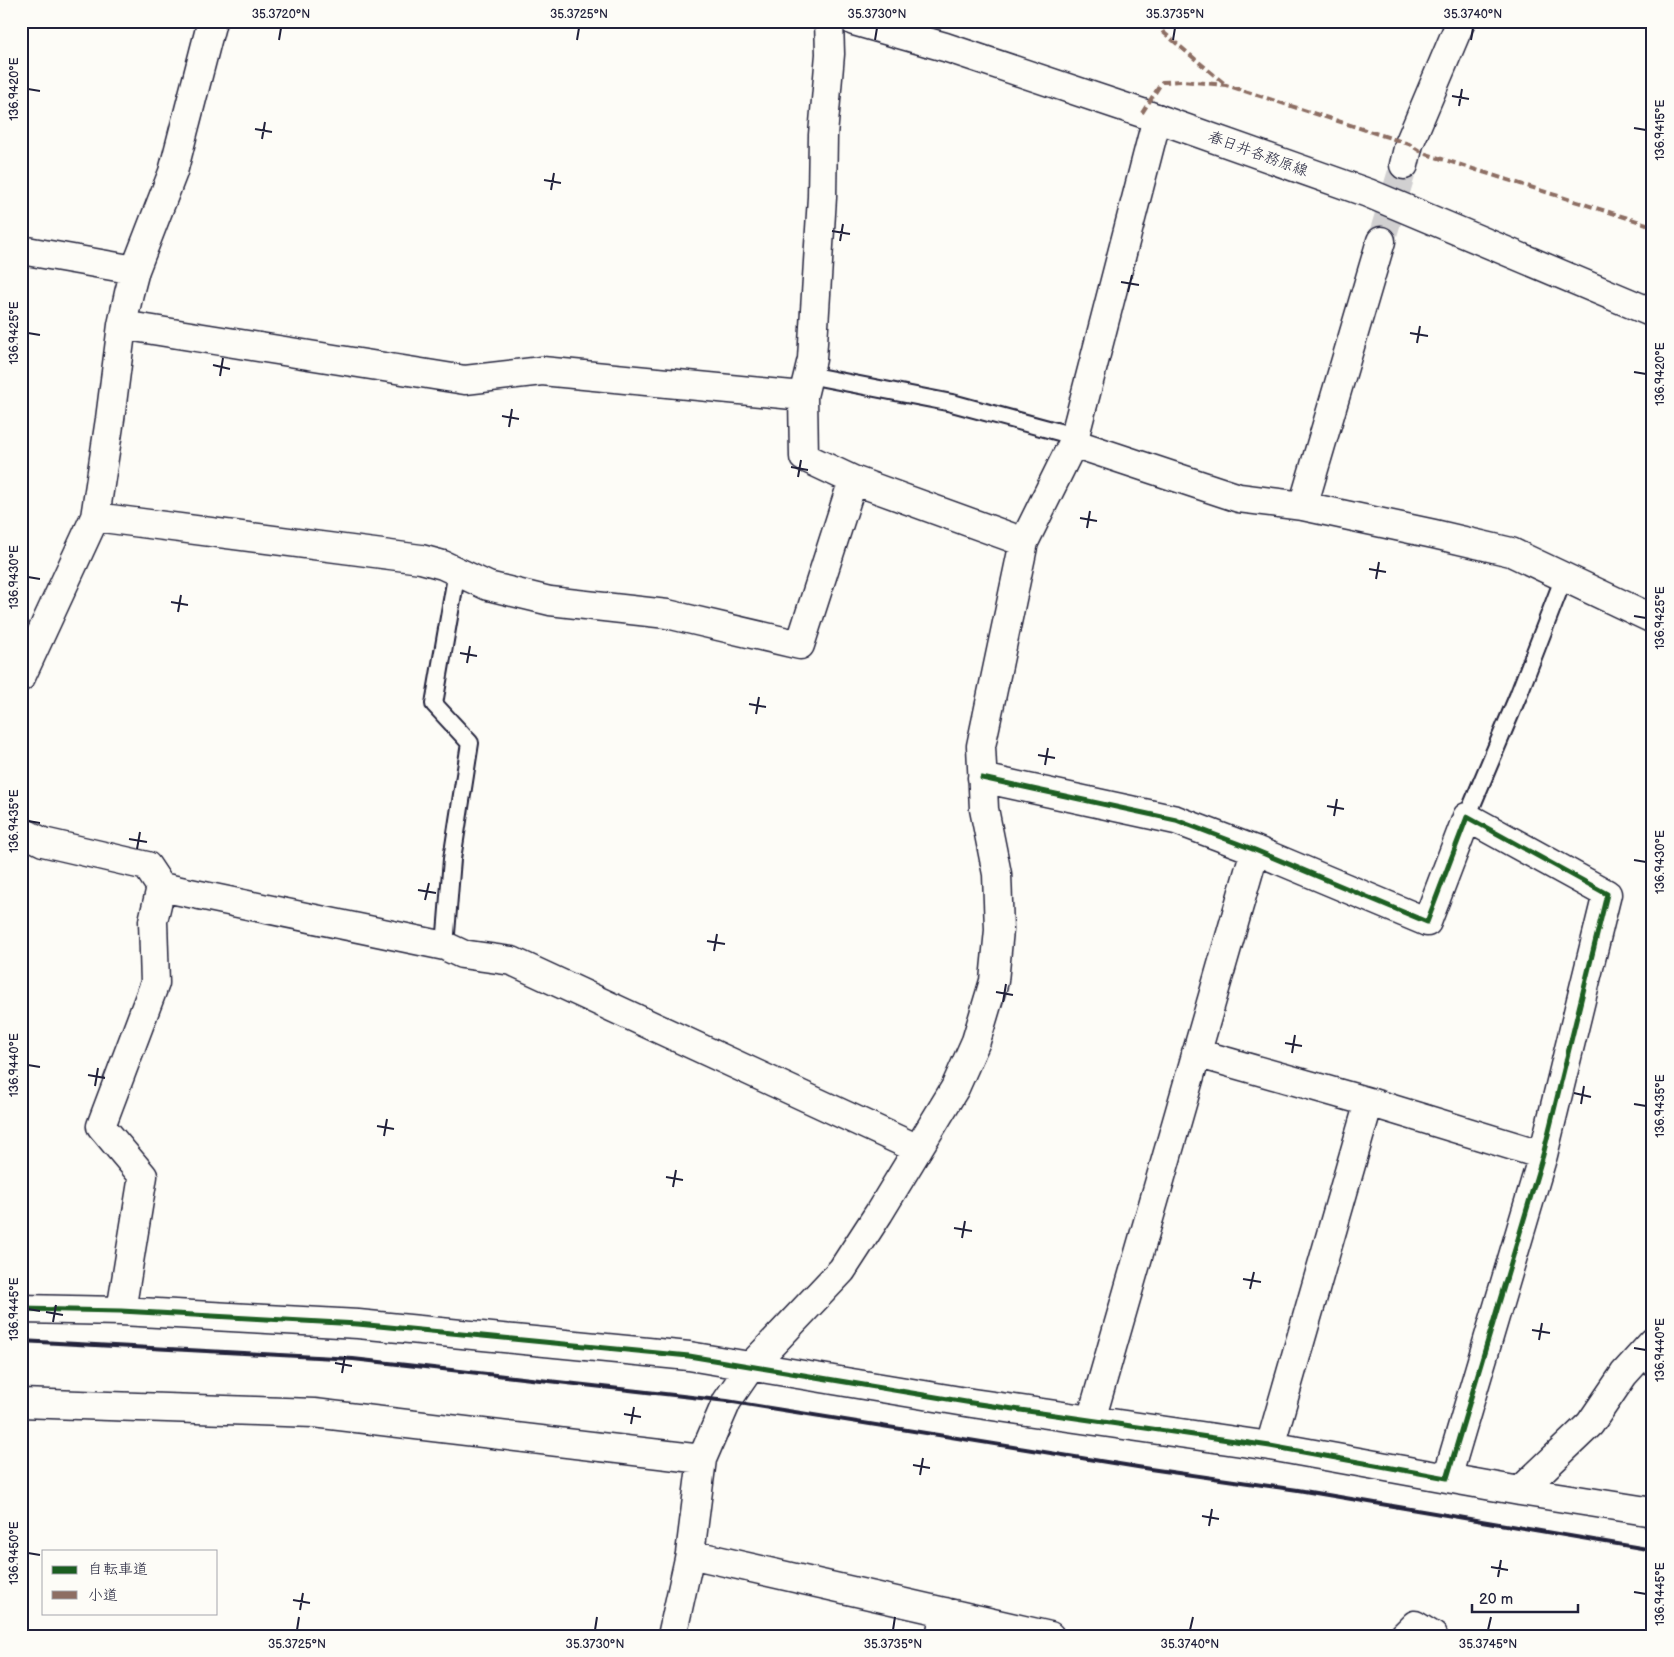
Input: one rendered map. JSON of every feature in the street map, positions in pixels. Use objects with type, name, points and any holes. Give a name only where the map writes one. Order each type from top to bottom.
[{"type":"street","points":[[22,678],[95,517],[122,324],[135,270],[173,172],[212,21]]},
{"type":"street","points":[[829,21],[830,54],[822,135],[822,197],[812,359],[806,386],[804,457],[853,480],[1024,542]]},
{"type":"street","name":"春日井各務原線","points":[[854,21],[945,47],[1157,118],[1368,193],[1653,313]]},
{"type":"street","points":[[1404,165],[1409,144],[1461,21]]},
{"type":"street","points":[[672,1636],[690,1554],[702,1459],[727,1401],[752,1366],[842,1270],[955,1088],[973,1049],[994,981],[999,930],[997,874],[984,809],[981,746],[1024,542],[1074,440],[1157,118]]},
{"type":"street","points":[[1303,506],[1381,241]]},
{"type":"street","points":[[21,250],[135,270]]},
{"type":"street","points":[[122,324],[465,380],[542,371],[806,386]]},
{"type":"street","points":[[1074,440],[1239,498],[1303,506],[1511,552],[1653,619]]},
{"type":"street","points":[[95,517],[421,559],[444,565],[488,586],[550,601],[667,614],[800,645],[853,480]]},
{"type":"street","points":[[982,778],[1176,820],[1255,850],[1427,922],[1467,817],[1607,894],[1544,1155],[1447,1478]]},
{"type":"street","points":[[21,831],[43,842],[147,866],[161,887],[445,946],[462,954],[512,961],[918,1149]]},
{"type":"street","points":[[1091,1420],[1255,850]]},
{"type":"street","points":[[121,1311],[143,1176],[101,1126],[155,983],[153,920],[161,887]]},
{"type":"street","points":[[1196,1053],[1369,1102],[1544,1155]]},
{"type":"street","points":[[1270,1446],[1369,1102]]},
{"type":"street","points":[[21,1309],[121,1311],[358,1324],[689,1356],[972,1403],[1270,1446],[1520,1492],[1653,1512]]},
{"type":"street","points":[[1520,1492],[1590,1424],[1624,1374],[1653,1342]]},
{"type":"street","points":[[21,1403],[314,1412],[702,1459]]},
{"type":"street","points":[[690,1554],[942,1624],[1050,1636]]},
{"type":"street","points":[[1404,1636],[1415,1625],[1433,1636]]},
{"type":"lane","points":[[806,386],[952,402],[1074,440]]},
{"type":"lane","points":[[445,946],[452,859],[470,743],[434,704],[457,571]]},
{"type":"lane","points":[[1467,817],[1518,696],[1564,577]]},
{"type":"tunnel","points":[[1381,241],[1404,165]]},
{"type":"railway","points":[[21,1341],[353,1359],[727,1401],[1150,1469],[1298,1490],[1653,1550]]},
{"type":"marked path","points":[[1156,21],[1163,32],[1226,85]]},
{"type":"marked path","points":[[1142,113],[1162,82],[1182,81],[1226,85],[1409,144],[1423,153],[1653,226]]},
{"type":"cycle path","points":[[21,1309],[121,1311],[358,1324],[689,1356],[972,1403],[1270,1446],[1447,1478],[1543,1155],[1607,894],[1467,817],[1427,922],[1255,850],[1176,820],[982,778]]}]
